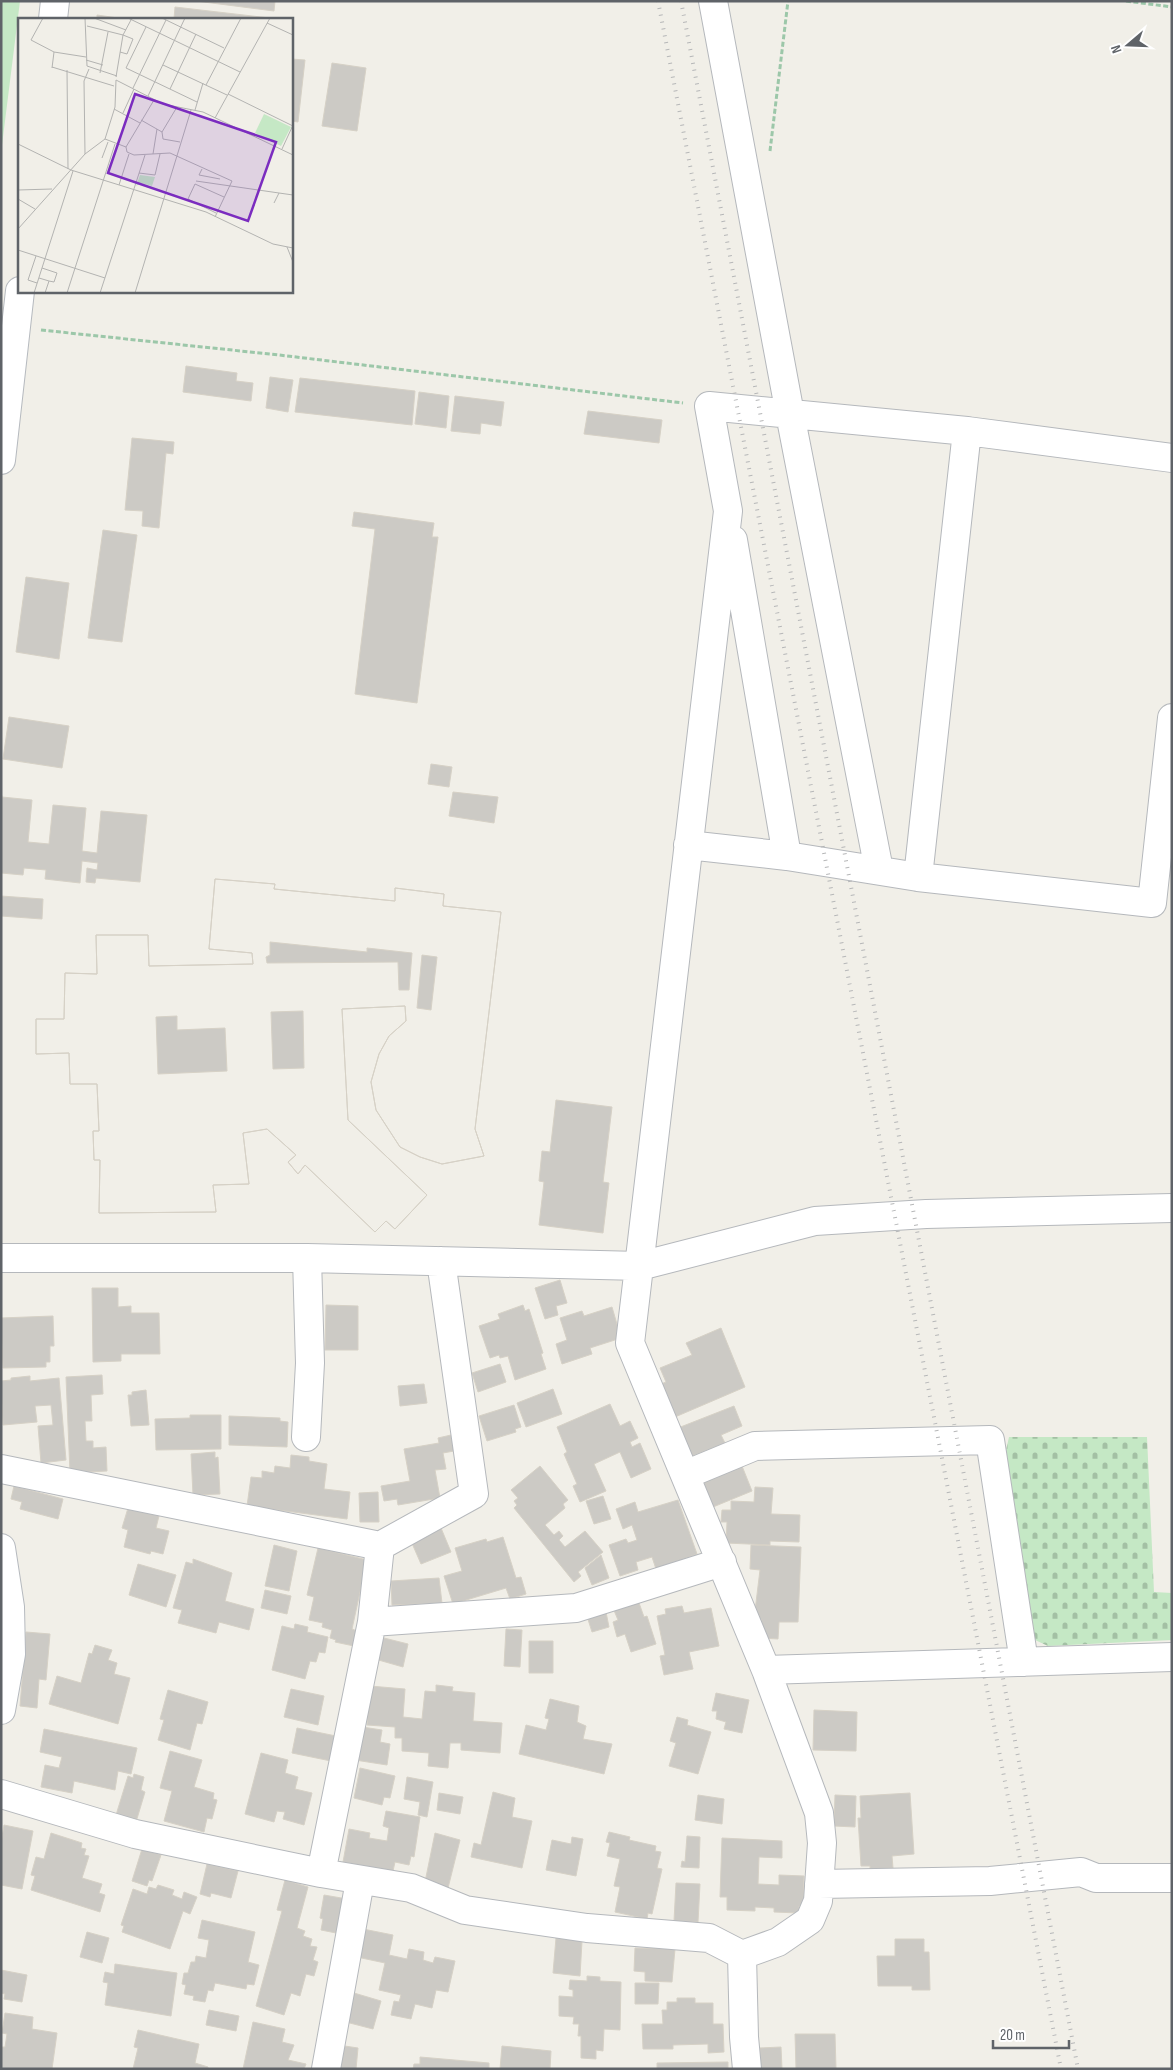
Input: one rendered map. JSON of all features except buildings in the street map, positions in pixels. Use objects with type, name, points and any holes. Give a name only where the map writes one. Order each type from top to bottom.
[{"type":"street","points":[[53,18],[55,1]]},
{"type":"street","points":[[713,1],[790,414],[879,870]]},
{"type":"street","points":[[1,460],[20,292]]},
{"type":"street","points":[[787,856],[709,406],[967,431],[1172,458]]},
{"type":"street","points":[[918,877],[967,431]]},
{"type":"street","points":[[1,1794],[135,1834],[321,1873],[411,1888],[465,1910],[587,1928],[709,1938],[742,1955],[778,1942],[810,1920],[818,1901],[822,1843],[818,1812],[766,1670],[630,1343],[728,510]]},
{"type":"street","points":[[688,845],[787,856],[918,877],[1162,904],[1172,718]]},
{"type":"street","points":[[1,1258],[307,1258],[640,1266],[815,1220],[926,1214],[1172,1208]]},
{"type":"street","points":[[306,1437],[310,1363],[307,1258]]},
{"type":"street","points":[[1,1468],[380,1546],[474,1494],[441,1262]]},
{"type":"street","points":[[685,1474],[754,1446],[990,1440],[1024,1662]]},
{"type":"street","points":[[321,1873],[372,1622],[380,1546]]},
{"type":"street","points":[[1,1548],[10,1607],[11,1654],[1,1710]]},
{"type":"street","points":[[372,1622],[576,1608],[722,1562]]},
{"type":"street","points":[[766,1670],[1172,1657]]},
{"type":"street","points":[[819,1884],[990,1881],[1081,1872],[1096,1878],[1172,1878]]},
{"type":"street","points":[[326,2069],[360,1880]]},
{"type":"street","points":[[742,1955],[744,2037],[748,2069]]},
{"type":"path","points":[[770,153],[788,1]]},
{"type":"path","points":[[1126,1],[1172,7]]},
{"type":"path","points":[[14,340],[36,329],[279,355],[709,406]]},
{"type":"green space","points":[[1,1],[20,1],[1,153]]},
{"type":"green space","points":[[1009,1437],[1147,1437],[1154,1592],[1172,1593],[1172,1640],[1048,1646],[1035,1640],[1002,1468]]},
{"type":"railway","points":[[658,1],[1061,2069]]},
{"type":"railway","points":[[681,1],[1078,2069]]}]
